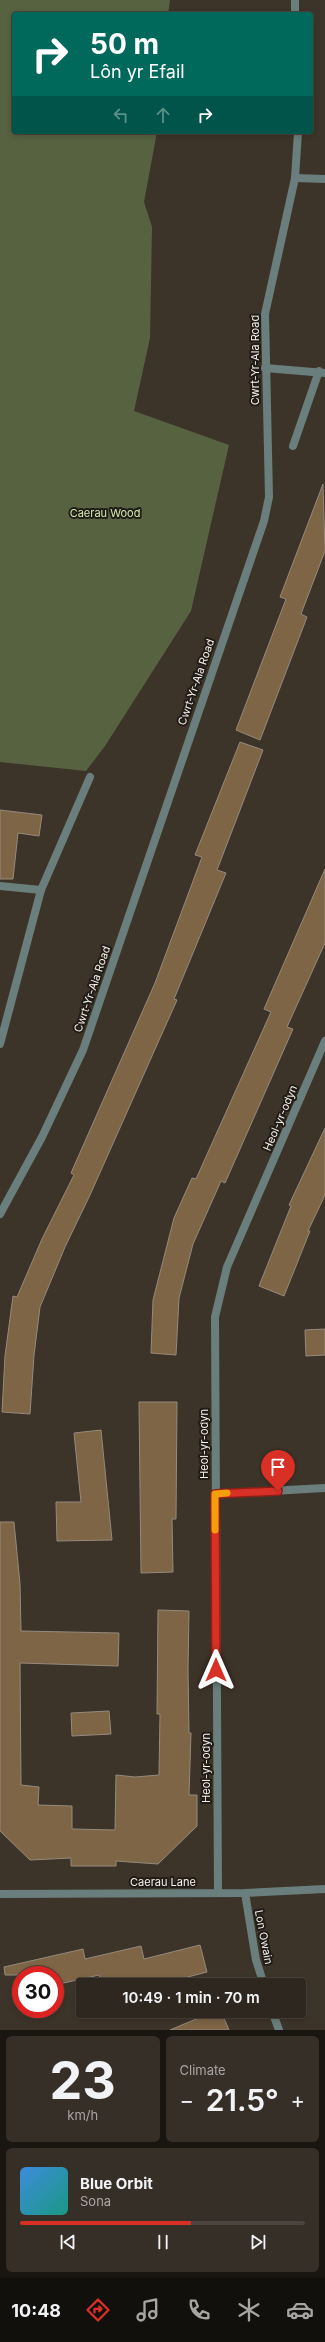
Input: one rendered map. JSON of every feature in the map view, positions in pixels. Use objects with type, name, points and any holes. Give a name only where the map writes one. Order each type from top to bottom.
[{"type":"street","points":[[295,0],[295,12]]},
{"type":"street","name":"Cwrt-Yr-Ala Road","points":[[0,1214],[42,1137],[83,1050],[264,521],[269,497],[265,314],[295,178],[298,134]]},
{"type":"street","points":[[295,178],[325,179]]},
{"type":"street","points":[[265,368],[322,372],[293,446]]},
{"type":"street","points":[[0,1044],[41,890],[90,777]]},
{"type":"street","points":[[0,886],[41,890]]},
{"type":"street","name":"Heol-yr-odyn","points":[[218,1893],[215,1494],[216,1316],[227,1267],[325,1041]]},
{"type":"street","points":[[215,1494],[325,1488]]},
{"type":"street","name":"Caerau Lane","points":[[0,1894],[245,1893],[325,1889]]},
{"type":"street","name":"Lon Owain","points":[[245,1893],[256,1960],[262,1978]]},
{"type":"street","points":[[275,2018],[279,2030]]},
{"type":"green space","name":"Caerau Wood","points":[[0,0],[170,0],[168,12],[12,12],[12,134],[157,134],[144,202],[152,227],[150,338],[134,411],[229,445],[191,611],[105,746],[86,771],[0,762]]},
{"type":"building","points":[[323,484],[325,551],[301,614],[307,617],[260,740],[236,730],[286,599],[280,597]]},
{"type":"building","points":[[240,742],[263,750],[217,870],[226,873],[174,999],[177,1000],[90,1195],[65,1247],[40,1307],[34,1355],[30,1414],[2,1412],[5,1356],[13,1296],[17,1297],[42,1239],[74,1175],[71,1173],[155,983],[202,857],[195,855]]},
{"type":"building","points":[[0,810],[42,815],[39,836],[18,833],[13,879],[0,879]]},
{"type":"building","points":[[325,869],[325,943],[287,1027],[293,1029],[225,1183],[221,1181],[193,1244],[179,1298],[176,1355],[151,1353],[153,1300],[174,1218],[192,1178],[196,1179],[271,1012],[264,1009]]},
{"type":"building","points":[[325,1128],[325,1195],[308,1231],[310,1231],[284,1296],[259,1286],[291,1206],[289,1205]]},
{"type":"building","points":[[325,1329],[325,1355],[306,1356],[305,1330]]},
{"type":"building","points":[[139,1402],[177,1402],[176,1519],[172,1519],[173,1572],[141,1573]]},
{"type":"building","points":[[101,1430],[112,1540],[57,1541],[56,1502],[81,1502],[74,1433]]},
{"type":"building","points":[[0,1522],[14,1522],[20,1584],[21,1631],[119,1633],[118,1666],[20,1663],[21,1785],[39,1787],[38,1805],[72,1806],[72,1829],[115,1830],[116,1775],[135,1777],[159,1775],[160,1714],[157,1714],[158,1610],[189,1611],[189,1733],[191,1733],[189,1795],[197,1795],[197,1826],[158,1864],[116,1861],[116,1866],[71,1866],[71,1858],[30,1860],[0,1831]]},
{"type":"building","points":[[109,1711],[111,1734],[72,1736],[71,1713]]},
{"type":"building","points":[[200,1945],[207,1972],[184,1978],[100,1978],[99,1975],[86,1978],[76,1978],[76,1980],[64,1983],[64,1966],[12,1966],[12,1975],[5,1975],[4,1967],[83,1949],[85,1959],[141,1946],[144,1959]]},
{"type":"building","points":[[198,2018],[224,2018],[229,2030],[170,2030]]},
{"type":"slow traffic","points":[[215,1530],[215,1494],[227,1493]]},
{"type":"route","points":[[216,1670],[215,1494],[278,1491]]}]
